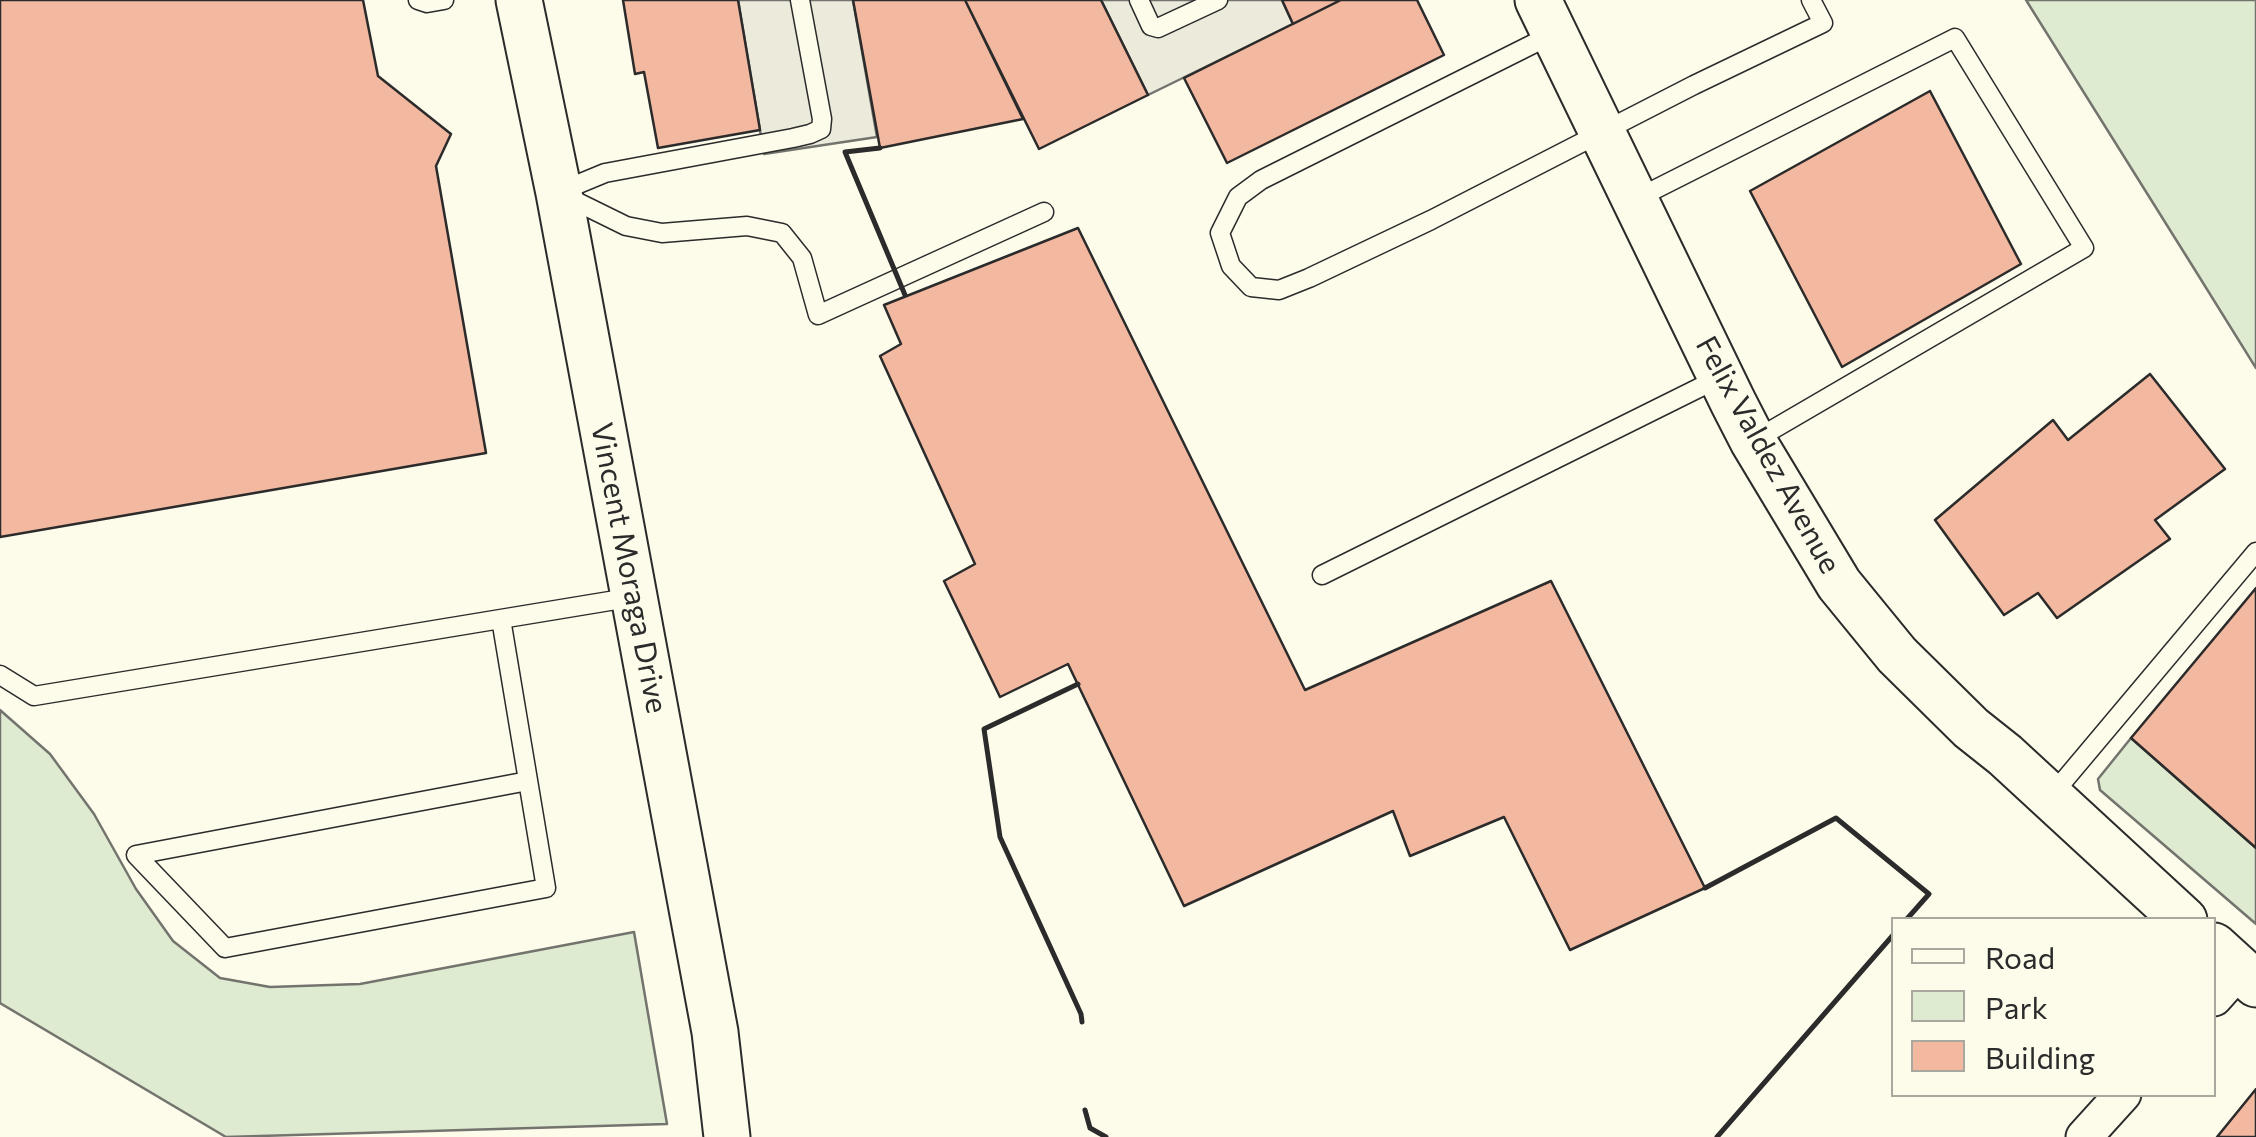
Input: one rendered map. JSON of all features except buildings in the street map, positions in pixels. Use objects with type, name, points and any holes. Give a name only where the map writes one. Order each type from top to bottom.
[{"type":"street","name":"Vincent Moraga Drive","points":[[518,0],[559,192],[715,1032],[727,1137]]},
{"type":"street","name":"Felix Valdez Avenue","points":[[1546,17],[1752,441],[1839,584],[1897,656],[2181,917]]},
{"type":"street","points":[[2084,1137],[2121,1097]]},
{"type":"lane","points":[[418,0],[444,0]]},
{"type":"lane","points":[[559,192],[605,173],[793,138],[821,128],[800,0]]},
{"type":"lane","points":[[1139,0],[1152,26],[1158,28],[1218,0]]},
{"type":"lane","points":[[1546,17],[1261,180],[1238,198],[1220,233],[1231,266],[1251,288],[1279,290],[1414,228],[1822,23],[1811,0]]},
{"type":"lane","points":[[1634,200],[1955,38],[2084,248],[1752,441]]},
{"type":"lane","points":[[559,192],[626,226],[662,234],[746,226],[782,233],[802,258],[818,314],[1044,212]]},
{"type":"lane","points":[[1322,574],[1721,377]]},
{"type":"lane","points":[[2050,797],[2256,552]]},
{"type":"lane","points":[[0,675],[34,696],[634,597]]},
{"type":"lane","points":[[501,619],[546,888],[225,948],[136,855],[528,781]]},
{"type":"green space","points":[[2026,0],[2256,0],[2256,368],[2195,270]]},
{"type":"green space","points":[[0,710],[50,754],[94,814],[136,889],[173,941],[220,978],[270,987],[360,984],[634,932],[667,1124],[226,1137],[0,1003]]},
{"type":"green space","points":[[2131,738],[2256,848],[2256,924],[2100,790],[2098,779]]},
{"type":"shaded area","points":[[738,0],[853,0],[877,137],[764,154]]},
{"type":"shaded area","points":[[1101,0],[1282,0],[1293,24],[1148,95]]},
{"type":"wall","points":[[880,148],[845,152],[905,295]]},
{"type":"wall","points":[[1078,684],[984,729],[1000,837],[1082,1022]]},
{"type":"wall","points":[[1705,888],[1836,818],[1929,894],[1909,917]]},
{"type":"wall","points":[[1717,1137],[1891,937]]},
{"type":"wall","points":[[1085,1110],[1090,1128],[1106,1137]]}]
